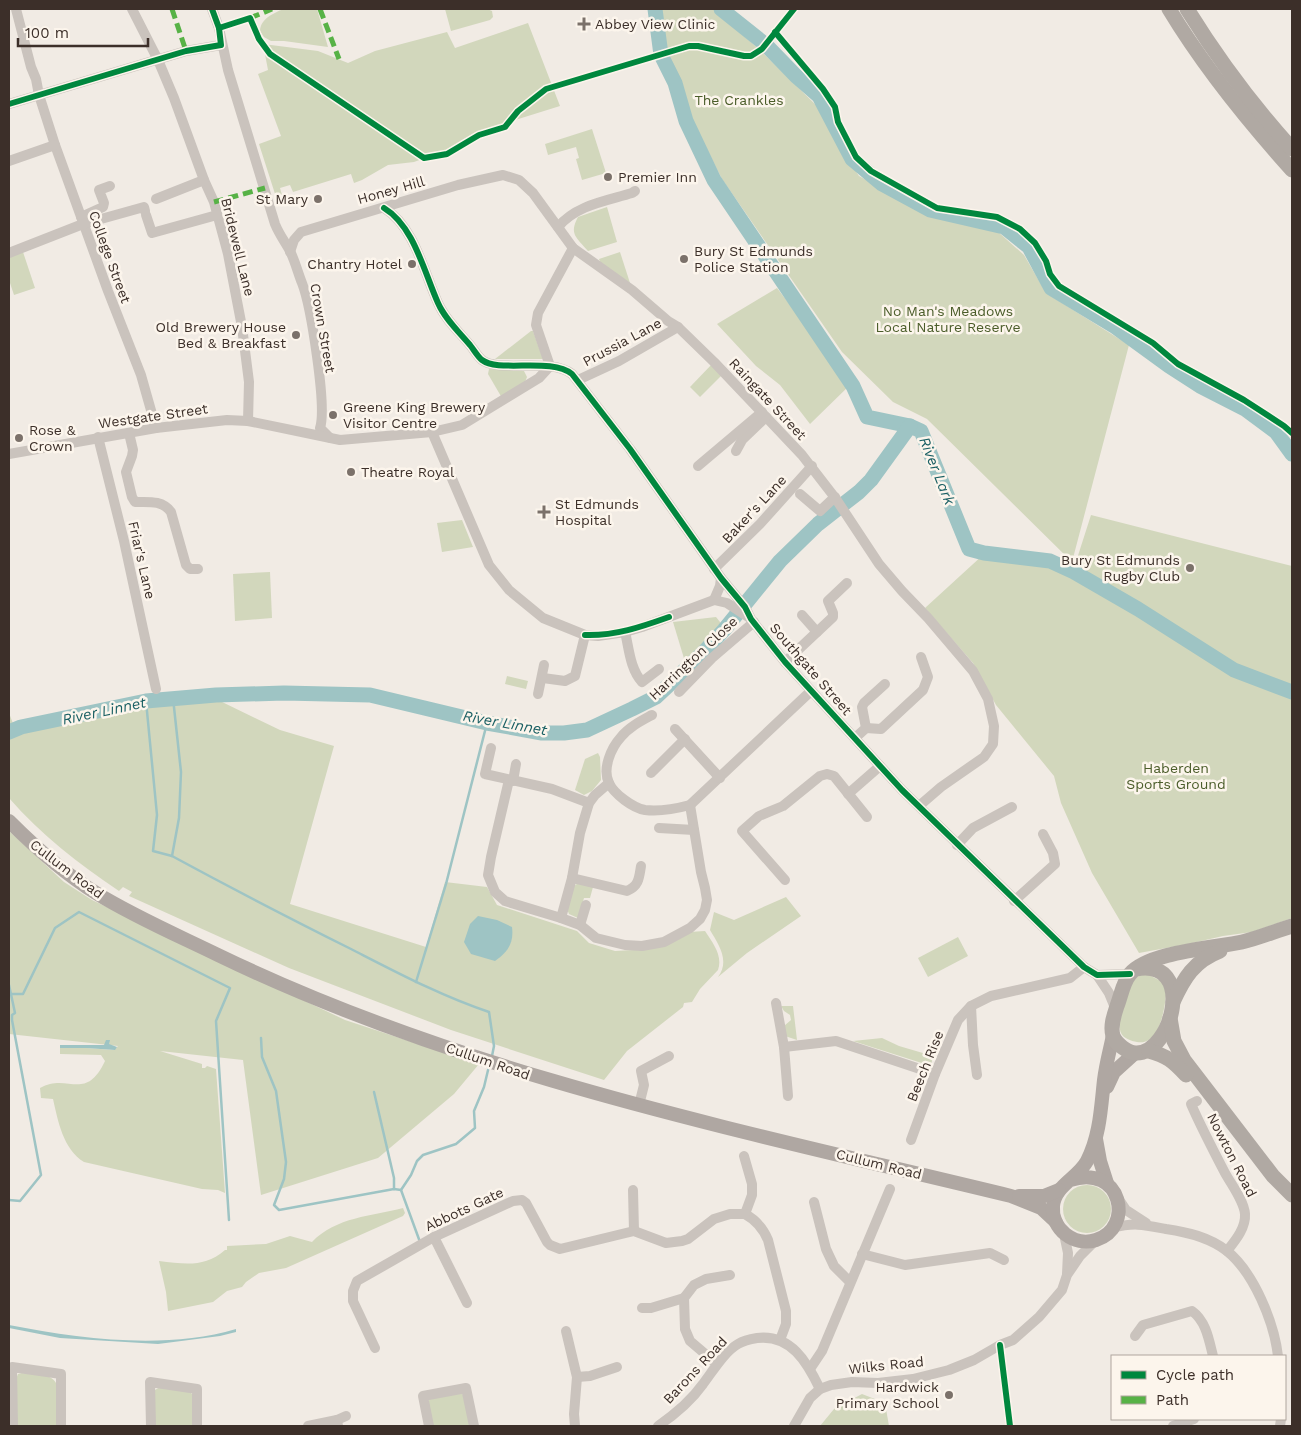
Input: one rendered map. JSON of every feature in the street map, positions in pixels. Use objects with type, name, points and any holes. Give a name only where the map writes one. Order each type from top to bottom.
[{"type":"highway","points":[[1169,9],[1192,46],[1260,134],[1292,170]]},
{"type":"highway","points":[[1187,9],[1231,75],[1292,149]]},
{"type":"highway","points":[[1217,1105],[1205,1096],[1171,1060],[1162,1054],[1122,1047],[1113,1035],[1116,1010],[1133,972],[1160,958],[1240,942],[1292,926]]},
{"type":"highway","points":[[1263,936],[1292,934]]},
{"type":"highway","points":[[1142,1052],[1158,1041],[1166,1029],[1171,1010],[1189,973],[1200,960],[1240,942]]},
{"type":"highway","points":[[1133,972],[1143,968],[1156,969],[1170,981],[1172,990],[1170,1026],[1177,1048],[1217,1105],[1273,1176],[1292,1195]]},
{"type":"main road","name":"Cullum Road","points":[[9,821],[58,865],[95,892],[129,912],[276,983],[343,1010],[542,1079],[640,1105],[1011,1196],[1041,1208],[1056,1222]]},
{"type":"main road","points":[[1096,1138],[1100,1161],[1107,1183],[1117,1197],[1118,1219],[1106,1236],[1085,1242],[1074,1240],[1064,1234],[1056,1222],[1053,1206],[1059,1190],[1086,1163],[1096,1138],[1105,1074],[1113,1035]]},
{"type":"main road","points":[[1103,1091],[1114,1072],[1142,1052]]},
{"type":"main road","points":[[1070,1180],[1082,1176],[1095,1177],[1107,1183]]},
{"type":"main road","name":"Cullum Road","points":[[1011,1196],[1044,1196],[1059,1190]]},
{"type":"street","name":"College Street","points":[[16,9],[39,95],[55,145],[141,375],[156,428]]},
{"type":"street","name":"Bridewell Lane","points":[[132,9],[158,60],[174,98],[218,215],[228,254],[242,327],[249,382],[248,421]]},
{"type":"street","name":"Crown Street","points":[[212,9],[276,224],[280,236],[290,252],[303,286],[310,312],[322,406],[320,428]]},
{"type":"street","points":[[9,104],[186,51],[222,45]]},
{"type":"street","points":[[9,161],[55,145]]},
{"type":"street","name":"Honey Hill","points":[[298,234],[458,185],[503,175],[519,180],[533,193],[558,227]]},
{"type":"street","points":[[156,199],[204,180]]},
{"type":"street","points":[[9,253],[82,220],[104,207],[99,190],[110,186]]},
{"type":"street","points":[[558,227],[572,214],[581,209],[632,194],[635,191]]},
{"type":"street","points":[[82,220],[144,207],[152,233],[218,215]]},
{"type":"street","points":[[384,208],[398,219],[408,233],[439,305],[449,320],[483,361],[497,364],[550,366],[536,325],[538,313],[573,248]]},
{"type":"street","points":[[276,224],[288,232],[298,234],[291,245],[290,252]]},
{"type":"street","name":"Raingate Street","points":[[558,227],[573,248],[632,290],[678,327],[764,414],[812,466],[879,564],[973,670],[988,699],[994,726],[993,744],[984,757],[941,787],[919,806]]},
{"type":"street","name":"Prussia Lane","points":[[578,380],[619,361],[678,327]]},
{"type":"street","points":[[534,366],[537,369],[539,378]]},
{"type":"street","name":"Westgate Street","points":[[9,454],[129,432],[227,420],[248,421],[340,440],[432,432],[462,425],[539,378],[550,366]]},
{"type":"street","name":"Southgate Street","points":[[550,366],[568,371],[578,380],[620,435],[741,607],[811,691],[880,766],[957,845],[1084,968],[1097,975]]},
{"type":"street","points":[[736,450],[764,414]]},
{"type":"street","points":[[698,466],[764,414]]},
{"type":"street","points":[[320,428],[330,438]]},
{"type":"street","name":"Westgate Street","points":[[301,433],[315,432],[320,428]]},
{"type":"street","points":[[129,432],[133,450],[126,472],[132,497],[135,502],[159,502],[167,506],[171,512],[186,565],[190,569],[198,569]]},
{"type":"street","points":[[432,432],[489,565],[509,590],[543,618],[585,636],[625,632],[714,600],[741,607]]},
{"type":"street","name":"Friar's Lane","points":[[98,437],[124,542],[156,689]]},
{"type":"street","name":"Baker's Lane","points":[[714,569],[760,524],[812,466]]},
{"type":"street","points":[[800,494],[820,511],[835,498]]},
{"type":"street","points":[[714,600],[720,586],[720,578]]},
{"type":"street","points":[[785,662],[832,617],[833,613],[828,601],[847,583]]},
{"type":"street","points":[[802,615],[817,632]]},
{"type":"street","name":"Harrington Close","points":[[679,692],[752,621]]},
{"type":"street","points":[[625,632],[633,668],[638,679],[642,682],[659,669]]},
{"type":"street","points":[[542,678],[565,681],[574,676],[585,636]]},
{"type":"street","points":[[855,738],[866,728],[880,729],[924,690],[928,677],[922,657]]},
{"type":"street","points":[[538,694],[544,665]]},
{"type":"street","points":[[866,728],[862,712],[864,703],[884,684]]},
{"type":"street","points":[[652,714],[631,727],[620,737],[612,751],[607,766],[609,783],[625,801],[644,810],[669,811],[690,805],[811,691]]},
{"type":"street","points":[[675,729],[720,778]]},
{"type":"street","points":[[651,773],[685,739]]},
{"type":"street","points":[[490,748],[485,774],[552,789],[589,803]]},
{"type":"street","points":[[516,764],[490,857],[488,875],[495,892],[505,901],[562,918],[580,925],[596,938],[625,945],[642,946],[664,942],[690,928],[700,919],[705,910],[707,900],[690,805]]},
{"type":"street","points":[[848,794],[880,766]]},
{"type":"street","points":[[785,880],[742,831],[759,816],[784,806],[824,774],[834,776],[867,817]]},
{"type":"street","points":[[562,918],[580,833],[589,803],[609,783]]},
{"type":"street","points":[[957,845],[973,828],[1012,806]]},
{"type":"street","points":[[659,828],[694,830]]},
{"type":"street","points":[[1014,901],[1055,864],[1053,853],[1043,834]]},
{"type":"street","points":[[572,878],[627,891],[634,888],[639,881],[641,866]]},
{"type":"street","points":[[580,925],[586,905]]},
{"type":"street","name":"Beech Rise","points":[[911,1140],[935,1074],[958,1020],[971,1006],[991,996],[1070,978],[1084,968]]},
{"type":"street","points":[[1116,1010],[1109,993],[1097,975],[1133,972]]},
{"type":"street","points":[[776,1003],[784,1046],[788,1096]]},
{"type":"street","points":[[971,1006],[972,1045],[977,1075]]},
{"type":"street","points":[[784,1046],[836,1041],[935,1074]]},
{"type":"street","points":[[640,1105],[644,1084],[642,1071],[669,1056]]},
{"type":"street","name":"Nowton Road","points":[[1197,1101],[1191,1104],[1236,1190],[1245,1214],[1239,1236],[1227,1251]]},
{"type":"street","points":[[744,1156],[752,1184],[752,1195],[745,1214]]},
{"type":"street","points":[[810,1368],[822,1352],[890,1189]]},
{"type":"street","points":[[633,1190],[634,1230],[659,1241],[672,1243],[688,1239],[714,1219],[730,1214],[745,1214],[754,1219],[764,1232],[768,1240],[786,1311],[786,1324],[780,1340],[785,1342],[810,1368],[820,1389],[810,1398],[794,1426]]},
{"type":"street","points":[[1117,1197],[1126,1210],[1152,1226]]},
{"type":"street","name":"Abbots Gate","points":[[375,1348],[353,1300],[352,1292],[355,1284],[360,1278],[434,1237],[518,1200],[526,1203],[547,1242],[555,1248],[634,1230]]},
{"type":"street","points":[[814,1202],[826,1249],[834,1266],[850,1282]]},
{"type":"street","points":[[1113,1228],[1133,1224],[1191,1233],[1227,1251],[1237,1261],[1260,1297],[1274,1335],[1278,1355]]},
{"type":"street","points":[[1064,1234],[1068,1254],[1068,1275]]},
{"type":"street","points":[[434,1237],[467,1303]]},
{"type":"street","name":"Wilks Road","points":[[820,1389],[831,1385],[852,1382],[878,1382],[913,1378],[949,1370],[974,1360],[1013,1340],[1039,1317],[1062,1290],[1068,1275],[1080,1256],[1096,1240]]},
{"type":"street","points":[[862,1254],[905,1265],[990,1253],[1004,1260]]},
{"type":"street","points":[[642,1308],[652,1308],[684,1298],[694,1285],[706,1279],[730,1275]]},
{"type":"street","points":[[684,1298],[685,1328],[690,1341],[717,1364]]},
{"type":"street","points":[[1135,1336],[1143,1325],[1192,1310],[1199,1316],[1205,1328],[1213,1355]]},
{"type":"street","points":[[566,1331],[577,1377],[575,1426]]},
{"type":"street","name":"Barons Road","points":[[658,1426],[686,1403],[703,1385],[717,1364],[738,1344],[753,1339],[769,1337],[780,1340]]},
{"type":"street","points":[[13,1426],[10,1367],[65,1375],[61,1426]]},
{"type":"street","points":[[577,1377],[590,1376],[617,1367]]},
{"type":"street","points":[[151,1426],[146,1381],[201,1390],[197,1426]]},
{"type":"street","points":[[429,1426],[419,1396],[470,1386],[474,1426]]},
{"type":"street","points":[[1173,1426],[1191,1420]]},
{"type":"street","points":[[308,1426],[340,1421]]},
{"type":"green space","points":[[283,9],[317,9],[328,47],[271,41],[264,37],[260,31],[265,20]]},
{"type":"green space","points":[[445,9],[487,9],[492,11],[493,17],[490,20],[451,31]]},
{"type":"green space","name":"No Man's Meadows Local Nature Reserve","points":[[661,9],[713,9],[761,51],[821,110],[836,141],[859,176],[928,214],[996,230],[1024,255],[1046,293],[1129,345],[1072,562],[927,419],[893,402],[842,352],[722,179],[688,112],[679,82],[667,59]]},
{"type":"green space","points":[[528,23],[560,106],[474,133],[444,151],[414,162],[388,165],[354,183],[351,174],[293,192],[290,185],[280,188],[282,195],[276,197],[259,144],[281,136],[258,74],[268,70],[263,44],[318,51],[348,63],[375,51],[447,32],[455,48]]},
{"type":"green space","points":[[592,129],[606,173],[582,180],[576,159],[579,158],[576,147],[548,155],[545,144]]},
{"type":"green space","points":[[607,207],[617,242],[588,251],[575,235],[575,223],[578,217]]},
{"type":"green space","points":[[23,252],[35,288],[14,295],[9,280],[9,257]]},
{"type":"green space","points":[[620,252],[630,283],[601,264],[599,259]]},
{"type":"green space","points":[[777,288],[851,384],[810,424],[780,385],[756,366],[717,324]]},
{"type":"green space","points":[[533,331],[543,359],[495,359]]},
{"type":"green space","points":[[714,362],[724,373],[700,397],[690,387]]},
{"type":"green space","points":[[489,369],[524,371],[527,377],[525,382],[502,398],[488,374]]},
{"type":"green space","name":"Haberden Sports Ground","points":[[1091,515],[1292,566],[1292,918],[1252,932],[1139,953],[1092,873],[1061,803],[1054,776],[996,705],[973,663],[925,608],[984,554],[1051,565],[1136,611],[1139,607],[1074,568]]},
{"type":"green space","points":[[462,520],[473,547],[442,552],[437,523]]},
{"type":"green space","points":[[270,572],[272,618],[235,621],[233,574]]},
{"type":"green space","points":[[716,617],[724,627],[686,665],[673,622]]},
{"type":"green space","points":[[507,676],[528,681],[526,689],[505,684]]},
{"type":"green space","points":[[218,700],[280,730],[334,746],[290,904],[426,947],[445,882],[487,887],[497,905],[577,931],[589,943],[615,951],[651,949],[689,932],[705,931],[718,955],[718,970],[700,989],[692,1002],[684,1003],[683,1007],[627,1051],[604,1080],[451,1030],[289,968],[129,896],[132,892],[123,887],[119,891],[61,848],[21,812],[9,798],[9,713],[17,734],[69,720],[155,706]]},
{"type":"green space","points":[[598,753],[600,757],[601,780],[592,791],[584,795],[575,790],[585,759]]},
{"type":"green space","points":[[9,831],[64,882],[92,900],[345,1020],[479,1064],[454,1094],[378,1158],[261,1195],[243,1060],[160,1051],[202,1064],[202,1068],[207,1066],[216,1069],[225,1193],[84,1162],[71,1150],[62,1134],[53,1099],[41,1098],[40,1088],[59,1083],[83,1084],[98,1074],[105,1061],[101,1055],[60,1054],[60,1048],[114,1050],[118,1046],[9,1034]]},
{"type":"green space","points":[[578,883],[593,887],[590,898],[584,898],[578,918],[569,914],[567,909],[572,888]]},
{"type":"green space","points":[[786,897],[801,916],[747,953],[718,977],[723,965],[723,959],[720,947],[710,930],[714,912],[734,920]]},
{"type":"green space","points":[[958,937],[968,956],[928,977],[918,958]]},
{"type":"green space","points":[[1145,973],[1167,984],[1164,1011],[1157,1030],[1152,1037],[1145,1042],[1137,1042],[1127,1039],[1122,1035],[1120,1022],[1125,999],[1133,981]]},
{"type":"green space","points":[[781,1006],[793,1006],[797,1040],[785,1036],[784,1026],[791,1020],[790,1015]]},
{"type":"green space","points":[[882,1038],[899,1046],[933,1056],[931,1066],[853,1041]]},
{"type":"green space","points":[[1082,1185],[1092,1185],[1101,1189],[1107,1195],[1111,1209],[1107,1223],[1101,1229],[1092,1233],[1082,1233],[1073,1229],[1067,1223],[1063,1214],[1063,1204],[1067,1195],[1073,1189]]},
{"type":"green space","points":[[403,1208],[405,1213],[403,1216],[286,1268],[259,1273],[242,1287],[227,1291],[213,1302],[168,1311],[159,1261],[186,1264],[202,1262],[227,1250],[227,1246],[266,1244],[290,1236],[312,1242],[332,1227],[343,1222]]},
{"type":"green space","points":[[18,1374],[50,1377],[56,1383],[56,1426],[17,1426],[16,1379]]},
{"type":"green space","points":[[160,1387],[189,1391],[192,1394],[193,1426],[155,1426],[155,1390]]},
{"type":"green space","points":[[462,1392],[471,1426],[432,1426],[428,1404],[430,1397]]},
{"type":"green space","points":[[862,1394],[885,1403],[889,1426],[820,1426],[834,1409]]},
{"type":"water","points":[[478,916],[497,920],[512,927],[512,938],[509,947],[495,961],[471,954],[464,942],[470,924]]},
{"type":"water","points":[[106,1040],[110,1040],[109,1044],[117,1047],[115,1050],[60,1048],[60,1045],[104,1045]]},
{"type":"water","points":[[9,1325],[94,1338],[152,1341],[209,1335],[236,1329],[236,1332],[220,1336],[158,1344],[60,1338],[9,1328]]},
{"type":"waterway","name":"River Lark","points":[[655,9],[661,55],[675,83],[686,121],[714,180],[853,386],[867,417],[910,426],[921,431],[969,549],[984,553],[1050,561],[1074,572],[1138,609],[1234,670],[1292,692]]},
{"type":"waterway","points":[[721,9],[766,45],[796,76],[819,96],[852,159],[882,184],[930,210],[1004,227],[1029,247],[1051,288],[1114,326],[1200,386],[1245,409],[1276,432],[1292,454]]},
{"type":"waterway","name":"River Linnet","points":[[9,732],[21,727],[146,701],[216,695],[284,693],[370,695],[487,723],[542,733],[587,730],[656,697],[704,652],[780,561],[818,524],[859,492],[871,480],[910,426]]},
{"type":"waterway","points":[[172,856],[179,818],[181,772],[173,698]]},
{"type":"waterway","points":[[146,701],[157,815],[153,851],[172,856],[419,983],[489,1012],[494,1046],[492,1056]]},
{"type":"waterway","points":[[416,982],[446,884],[487,723]]},
{"type":"waterway","points":[[9,994],[23,994],[55,928],[79,912],[230,988],[216,1021],[229,1220]]},
{"type":"waterway","points":[[9,985],[15,1013],[12,1015],[12,1020],[41,1175],[20,1201],[9,1200]]},
{"type":"waterway","points":[[261,1038],[262,1057],[276,1091],[286,1162],[284,1179],[274,1205],[279,1210],[394,1189],[401,1190],[411,1175],[417,1161],[423,1155],[456,1144],[475,1128],[474,1111],[484,1087],[489,1066]]},
{"type":"waterway","points":[[374,1092],[394,1178],[394,1189]]},
{"type":"waterway","points":[[401,1190],[420,1242]]},
{"type":"marked path","points":[[172,9],[186,51]]},
{"type":"marked path","points":[[250,18],[272,9]]},
{"type":"marked path","points":[[320,9],[339,59]]},
{"type":"marked path","points":[[214,202],[265,188]]},
{"type":"cycle path","points":[[9,104],[186,51],[221,45],[219,28],[212,9]]},
{"type":"cycle path","points":[[219,28],[250,18],[259,39],[270,54],[424,158],[447,154],[479,135],[505,127],[518,111],[546,89],[689,46],[751,56],[762,49],[794,9]]},
{"type":"cycle path","points":[[775,32],[823,89],[835,107],[838,122],[856,157],[871,171],[937,208],[997,217],[1020,229],[1035,243],[1046,261],[1050,274],[1059,286],[1153,343],[1178,364],[1244,400],[1292,433]]},
{"type":"cycle path","points":[[384,208],[394,216],[411,238],[444,314],[481,359],[490,364],[551,366],[572,374],[630,449],[721,578],[745,607],[751,619],[785,662],[902,790],[1084,967],[1097,975],[1130,974]]},
{"type":"cycle path","points":[[585,635],[617,632],[669,617]]},
{"type":"cycle path","points":[[1000,1345],[1010,1426]]},
{"type":"place","name":"Abbey View Clinic","points":[[584,24]]},
{"type":"place","name":"Premier Inn","points":[[608,177]]},
{"type":"place","name":"St Mary","points":[[318,199]]},
{"type":"place","name":"Bury St Edmunds Police Station","points":[[684,259]]},
{"type":"place","name":"Chantry Hotel","points":[[412,264]]},
{"type":"place","name":"Old Brewery House Bed & Breakfast","points":[[296,335]]},
{"type":"place","name":"Greene King Brewery Visitor Centre","points":[[333,415]]},
{"type":"place","name":"Rose & Crown","points":[[19,438]]},
{"type":"place","name":"Theatre Royal","points":[[351,472]]},
{"type":"place","name":"St Edmunds Hospital","points":[[544,512]]},
{"type":"place","name":"Bury St Edmunds Rugby Club","points":[[1190,568]]},
{"type":"place","name":"Hardwick Primary School","points":[[949,1395]]},
{"type":"park label","name":"The Crankles","points":[[739,100]]}]
